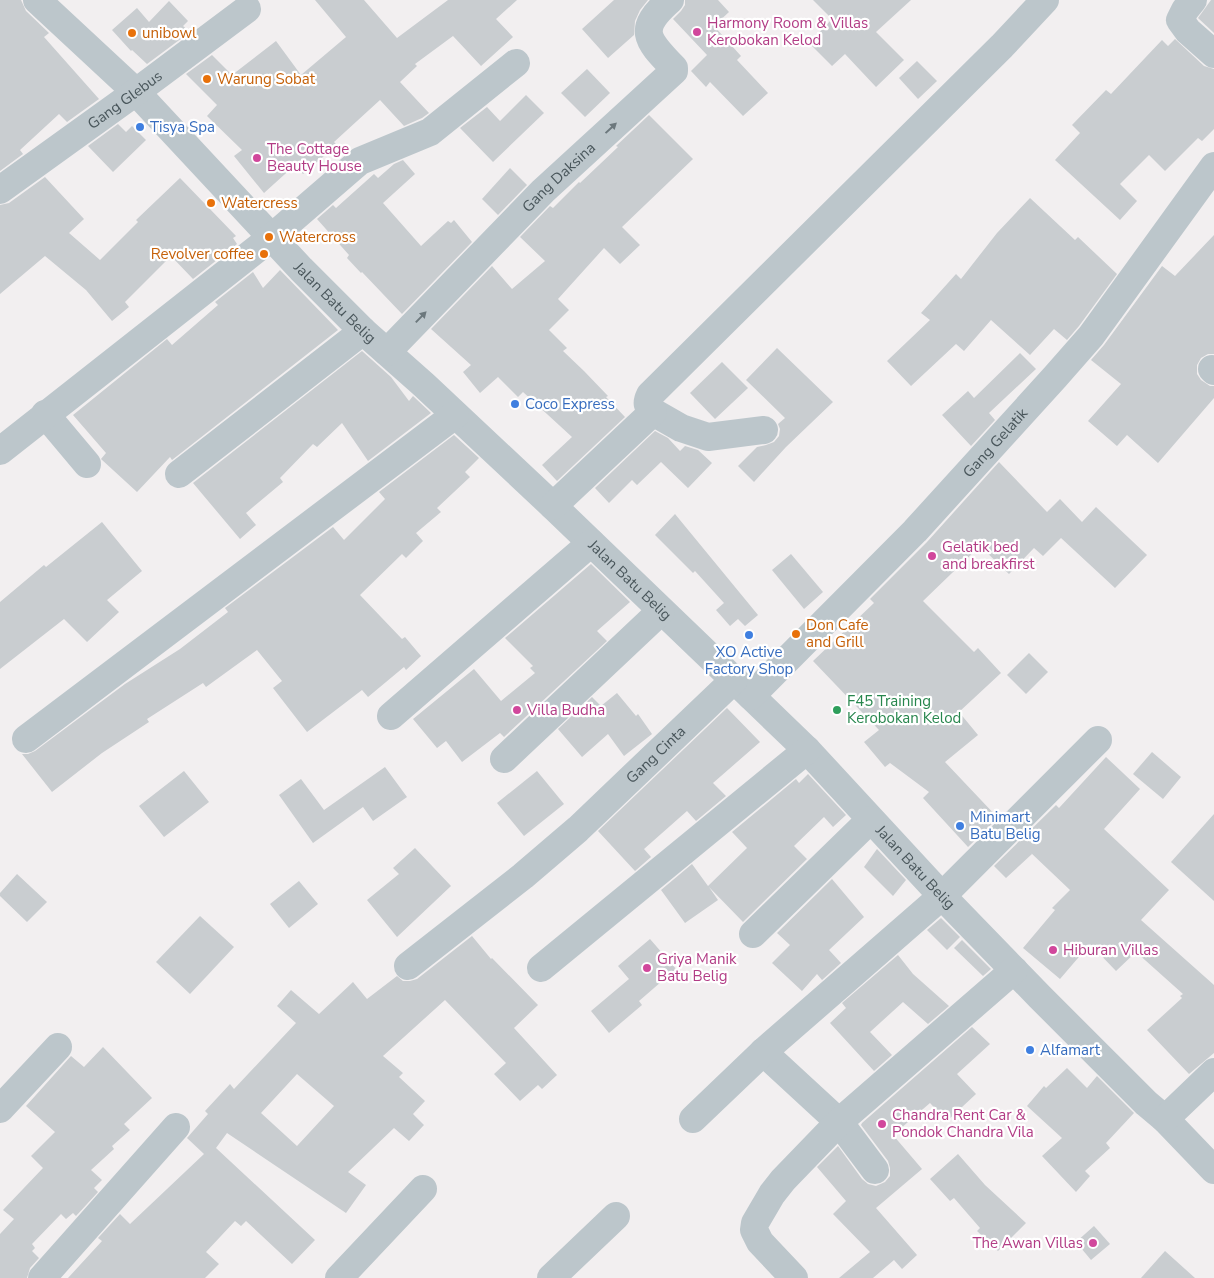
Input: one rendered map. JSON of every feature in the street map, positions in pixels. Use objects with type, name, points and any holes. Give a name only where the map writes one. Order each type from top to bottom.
[{"type":"street","name":"Jalan Batu Belig","points":[[37,0],[136,92],[301,269],[363,331],[553,506],[807,750],[942,896],[1214,1170]]},
{"type":"street","name":"Gang Daksina","points":[[387,352],[543,191],[674,71],[674,68],[655,49],[648,32],[655,13],[670,0]]},
{"type":"street","points":[[764,430],[708,437],[681,428],[653,412],[648,406],[647,401],[650,395],[1002,46],[1045,0]]},
{"type":"street","points":[[1193,0],[1180,20],[1188,31],[1214,54]]},
{"type":"street","name":"Gang Glebus","points":[[0,190],[247,9]]},
{"type":"street","points":[[0,451],[272,237],[360,161],[430,132],[516,63]]},
{"type":"street","name":"Gang Gelatik","points":[[742,688],[915,531],[1056,377],[1091,336],[1214,166]]},
{"type":"street","points":[[179,474],[363,331]]},
{"type":"street","points":[[553,506],[653,412]]},
{"type":"street","points":[[45,414],[88,464]]},
{"type":"street","points":[[26,739],[455,415]]},
{"type":"street","points":[[391,716],[591,543]]},
{"type":"street","points":[[504,759],[661,611]]},
{"type":"street","name":"Gang Cinta","points":[[408,966],[523,876],[742,688]]},
{"type":"street","points":[[693,1119],[764,1052],[942,896],[1098,740]]},
{"type":"street","points":[[541,968],[807,750]]},
{"type":"street","points":[[753,934],[870,820]]},
{"type":"street","points":[[794,1278],[760,1242],[754,1230],[755,1223],[772,1194],[839,1122],[1014,970]]},
{"type":"street","points":[[0,1110],[58,1047]]},
{"type":"street","points":[[764,1052],[839,1122],[875,1170]]},
{"type":"street","points":[[1165,1119],[1214,1072]]},
{"type":"street","points":[[42,1278],[176,1126]]},
{"type":"street","points":[[339,1278],[423,1189]]},
{"type":"street","points":[[551,1278],[616,1216]]},
{"type":"building","points":[[0,0],[21,0],[26,11],[49,33],[44,37],[99,99],[67,122],[59,114],[20,150],[23,154],[0,171]]},
{"type":"building","points":[[315,0],[364,0],[397,38],[448,0],[517,0],[496,19],[513,37],[481,66],[453,36],[415,64],[417,66],[400,82],[429,113],[404,126],[380,100],[334,142],[337,145],[303,174],[295,165],[264,193],[234,156],[242,150],[207,116],[217,105],[186,74],[212,55],[232,75],[276,41],[301,75],[346,37]]},
{"type":"building","points":[[614,0],[648,0],[640,10],[635,21],[634,35],[608,58],[582,29]]},
{"type":"building","points":[[685,0],[718,0],[729,12],[714,26],[741,56],[737,60],[768,93],[743,116],[710,82],[706,87],[691,71],[707,55],[673,19],[685,5]]},
{"type":"building","points":[[813,0],[911,0],[876,32],[904,60],[876,87],[845,54],[832,66],[809,43],[832,19]]},
{"type":"building","points":[[1211,0],[1214,0],[1214,33],[1198,18]]},
{"type":"building","points":[[169,1],[188,21],[183,26],[190,32],[147,64],[131,51],[112,30],[137,8],[149,22]]},
{"type":"building","points":[[1175,39],[1204,66],[1214,69],[1214,129],[1202,141],[1198,138],[1165,171],[1149,155],[1120,184],[1137,201],[1120,220],[1055,160],[1080,133],[1072,125],[1106,90],[1111,94],[1162,40],[1168,46]]},
{"type":"building","points":[[917,61],[937,81],[918,99],[899,78]]},
{"type":"building","points":[[587,69],[610,93],[585,117],[561,93]]},
{"type":"building","points":[[526,95],[544,113],[493,162],[460,128],[487,107],[500,121]]},
{"type":"building","points":[[649,115],[693,159],[622,227],[640,245],[620,264],[604,248],[558,299],[569,310],[549,330],[567,348],[563,351],[608,396],[606,397],[625,417],[557,481],[542,465],[572,437],[523,392],[518,397],[498,377],[480,393],[463,372],[471,365],[431,329],[492,266],[512,289],[545,261],[520,237],[550,206],[553,208],[580,183]]},
{"type":"building","points":[[118,124],[126,132],[132,126],[146,140],[113,172],[88,146]]},
{"type":"building","points":[[403,160],[415,174],[383,203],[421,246],[448,221],[451,223],[454,220],[472,242],[402,314],[347,258],[349,255],[317,219],[333,205],[336,208],[374,174],[378,178],[394,164]]},
{"type":"building","points":[[510,168],[527,185],[498,215],[482,199]]},
{"type":"building","points":[[45,177],[84,219],[69,233],[100,260],[138,222],[136,220],[180,178],[236,236],[233,238],[237,244],[193,279],[171,256],[125,302],[129,307],[112,321],[86,290],[45,256],[0,294],[0,205],[9,203]]},
{"type":"building","points":[[1030,198],[1075,240],[1078,237],[1117,274],[1067,340],[1054,329],[1030,355],[991,320],[964,351],[956,344],[911,386],[887,361],[930,320],[921,313],[956,274],[961,279],[997,233]]},
{"type":"building","points":[[1214,235],[1214,354],[1208,354],[1201,358],[1197,365],[1197,374],[1201,380],[1210,386],[1214,386],[1214,398],[1158,463],[1127,435],[1117,446],[1088,421],[1121,384],[1091,360],[1162,266],[1175,276]]},
{"type":"building","points":[[280,270],[338,330],[172,460],[170,457],[137,492],[101,459],[106,453],[73,415],[167,339],[172,345],[218,305],[215,302],[253,272],[263,288]]},
{"type":"building","points":[[777,348],[833,402],[786,447],[754,482],[738,466],[757,447],[774,442],[779,436],[780,429],[778,424],[785,418],[746,380]]},
{"type":"building","points":[[362,351],[391,377],[409,401],[413,396],[431,413],[368,461],[342,423],[317,447],[313,444],[280,478],[283,482],[246,513],[256,525],[240,539],[193,483]]},
{"type":"building","points":[[1020,353],[1036,369],[989,413],[995,420],[971,446],[942,415],[968,391],[974,398]]},
{"type":"building","points":[[722,362],[748,388],[715,419],[690,393]]},
{"type":"building","points":[[655,431],[668,438],[680,451],[685,446],[698,450],[712,463],[688,488],[661,462],[637,485],[632,480],[609,503],[595,488]]},
{"type":"building","points":[[454,435],[479,458],[465,472],[470,477],[437,508],[441,512],[416,533],[423,541],[406,558],[402,554],[360,595],[402,639],[405,637],[421,656],[406,670],[404,667],[368,697],[362,690],[307,732],[273,688],[282,681],[257,650],[206,687],[203,683],[147,719],[149,722],[102,753],[52,792],[22,754],[35,751],[125,684],[180,649],[228,612],[225,608],[333,527],[344,540],[385,499],[379,492]]},
{"type":"building","points":[[999,462],[1047,512],[1060,499],[1082,522],[1096,507],[1147,555],[1115,588],[1061,538],[1043,556],[1034,548],[1009,574],[980,546],[923,601],[974,652],[978,648],[1001,673],[959,712],[978,735],[945,762],[998,818],[968,847],[923,798],[929,792],[890,763],[885,767],[864,742],[879,730],[813,661],[874,603],[870,599],[927,542]]},
{"type":"building","points":[[675,514],[758,615],[745,626],[738,619],[730,626],[716,610],[724,603],[695,571],[693,573],[655,535]]},
{"type":"building","points":[[102,522],[142,571],[107,600],[119,612],[87,642],[64,619],[0,669],[0,602],[44,565],[46,567]]},
{"type":"building","points":[[791,554],[823,592],[804,609],[772,570]]},
{"type":"building","points":[[591,564],[630,602],[597,631],[607,641],[504,737],[500,733],[462,762],[446,741],[437,748],[413,719],[474,669],[501,701],[535,673],[530,668],[533,666],[505,638]]},
{"type":"building","points":[[1029,653],[1048,672],[1026,694],[1007,675]]},
{"type":"building","points":[[617,693],[636,716],[638,714],[652,734],[624,756],[608,734],[582,757],[558,729],[592,697],[601,706]]},
{"type":"building","points":[[727,708],[760,742],[713,783],[726,796],[696,821],[687,811],[644,849],[651,857],[635,871],[598,831]]},
{"type":"building","points":[[1152,752],[1181,777],[1163,799],[1133,774]]},
{"type":"building","points":[[1106,757],[1140,789],[1104,829],[1169,890],[1141,920],[1214,985],[1214,1053],[1189,1074],[1147,1030],[1182,998],[1180,996],[1183,994],[1136,952],[1116,971],[1090,944],[1060,979],[1023,948],[1055,910],[1052,908],[1070,890],[1030,852],[1032,854],[1006,878],[994,866],[1056,805],[1059,808]]},
{"type":"building","points":[[385,767],[407,797],[373,821],[363,807],[313,843],[279,795],[301,779],[324,810]]},
{"type":"building","points":[[184,771],[209,802],[164,837],[139,806]]},
{"type":"building","points":[[537,771],[564,804],[524,836],[497,803]]},
{"type":"building","points":[[808,774],[846,815],[833,827],[824,817],[794,846],[807,859],[743,922],[709,887],[718,900],[685,923],[661,890],[692,864],[708,886],[747,848],[732,832],[796,779],[799,783]]},
{"type":"building","points":[[1214,814],[1214,901],[1171,862]]},
{"type":"building","points":[[415,848],[451,886],[397,937],[367,900],[399,874],[393,868]]},
{"type":"building","points":[[877,849],[906,880],[893,896],[864,867]]},
{"type":"building","points":[[17,874],[47,902],[27,922],[0,896],[0,893]]},
{"type":"building","points":[[832,879],[864,917],[829,950],[841,963],[822,980],[817,974],[802,991],[772,963],[790,945],[777,933]]},
{"type":"building","points":[[299,881],[318,904],[289,928],[270,904]]},
{"type":"building","points":[[200,916],[234,947],[190,994],[156,962]]},
{"type":"building","points":[[941,918],[960,937],[947,950],[927,930]]},
{"type":"building","points":[[472,936],[491,959],[538,1005],[514,1028],[557,1075],[542,1089],[538,1085],[520,1101],[494,1074],[506,1063],[445,1000],[383,1056],[403,1073],[399,1077],[425,1101],[413,1114],[424,1125],[409,1141],[394,1128],[348,1172],[366,1185],[346,1213],[227,1133],[216,1148],[315,1240],[292,1264],[246,1221],[241,1226],[235,1221],[206,1252],[219,1264],[205,1278],[68,1278],[102,1241],[98,1238],[120,1214],[130,1224],[204,1154],[187,1138],[208,1114],[205,1111],[230,1084],[234,1089],[296,1023],[277,1006],[291,990],[319,1014],[353,982],[367,999],[397,976],[403,981],[417,979]],"holes":[[[297,1074],[334,1106],[297,1146],[261,1113]]]},
{"type":"building","points":[[650,939],[676,969],[639,1001],[642,1005],[609,1033],[591,1011],[629,979],[618,966]]},
{"type":"building","points":[[962,940],[991,969],[983,976],[954,948]]},
{"type":"building","points":[[898,955],[913,974],[949,1006],[928,1024],[903,1002],[870,1032],[892,1055],[874,1071],[830,1023],[846,1008],[842,1003]]},
{"type":"building","points":[[972,1027],[990,1044],[957,1074],[976,1094],[947,1121],[930,1103],[893,1135],[922,1169],[876,1208],[917,1255],[902,1269],[894,1260],[873,1278],[839,1278],[870,1252],[833,1214],[846,1201],[817,1167],[838,1146],[862,1179],[868,1184],[876,1186],[885,1182],[890,1176],[888,1161],[861,1125],[862,1123]]},
{"type":"building","points":[[103,1047],[152,1098],[124,1124],[130,1130],[112,1146],[114,1149],[91,1170],[102,1180],[94,1188],[98,1192],[76,1216],[73,1213],[66,1219],[61,1214],[32,1244],[35,1248],[32,1251],[39,1258],[30,1268],[27,1278],[0,1278],[0,1234],[14,1219],[3,1210],[43,1168],[31,1156],[55,1132],[26,1106],[71,1056],[84,1067]]},
{"type":"building","points":[[1067,1068],[1087,1088],[1097,1076],[1134,1113],[1106,1143],[1110,1148],[1085,1171],[1090,1176],[1076,1192],[1042,1156],[1062,1138],[1027,1106],[1044,1086],[1046,1088]]},
{"type":"building","points":[[958,1154],[985,1185],[1026,1223],[998,1251],[977,1231],[980,1228],[954,1198],[950,1201],[930,1179]]},
{"type":"building","name":"The Awan Villas","points":[[1094,1226],[1110,1244],[1091,1260],[1076,1242]]},
{"type":"building","points":[[1165,1251],[1195,1278],[1141,1278]]},
{"type":"place","name":"Harmony Room & Villas Kerobokan Kelod","points":[[697,32]]},
{"type":"place","name":"unibowl","points":[[132,33]]},
{"type":"place","name":"Warung Sobat","points":[[207,79]]},
{"type":"place","name":"Tisya Spa","points":[[140,127]]},
{"type":"place","name":"The Cottage Beauty House","points":[[257,158]]},
{"type":"place","name":"Watercress","points":[[211,203]]},
{"type":"place","name":"Watercross","points":[[269,237]]},
{"type":"place","name":"Revolver coffee","points":[[264,254]]},
{"type":"place","name":"Coco Express","points":[[515,404]]},
{"type":"place","name":"Gelatik bed and breakfirst","points":[[932,556]]},
{"type":"place","name":"Don Cafe and Grill","points":[[796,634]]},
{"type":"place","name":"XO Active Factory Shop","points":[[749,635]]},
{"type":"place","name":"Villa Budha","points":[[517,710]]},
{"type":"place","name":"F45 Training Kerobokan Kelod","points":[[837,710]]},
{"type":"place","name":"Minimart Batu Belig","points":[[960,826]]},
{"type":"place","name":"Hiburan Villas","points":[[1053,950]]},
{"type":"place","name":"Griya Manik Batu Belig","points":[[647,968]]},
{"type":"place","name":"Alfamart","points":[[1030,1050]]},
{"type":"place","name":"Chandra Rent Car & Pondok Chandra Vila","points":[[882,1124]]},
{"type":"place","name":"The Awan Villas","points":[[1093,1243]]}]
